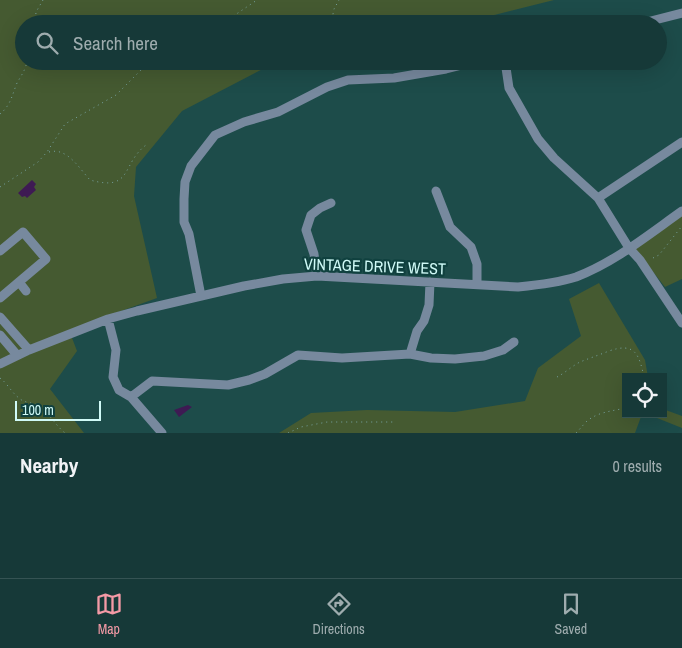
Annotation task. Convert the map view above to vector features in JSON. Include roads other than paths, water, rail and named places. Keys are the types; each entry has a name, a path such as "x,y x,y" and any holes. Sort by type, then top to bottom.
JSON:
{"street":[{"path":"667,17 682,13"},
{"path":"201,296 189,234 184,222 185,182 191,166 215,135 244,122 278,112 327,87 348,80 394,78 434,70"},
{"path":"506,70 509,88 526,121 538,139 554,158 598,198 629,248 640,260 682,323"},
{"path":"598,198 682,142"},
{"path":"436,191 450,227 471,247 477,264 477,284"},
{"path":"317,276 314,254 306,230 311,215 331,203"},
{"name":"VINTAGE DRIVE WEST","path":"0,364 29,350 108,319 201,296 283,279 317,276 518,287 548,284 574,277 600,266 682,212"},
{"path":"0,251 23,232 46,259 0,298"},
{"path":"18,282 26,292"},
{"path":"410,354 417,331 424,321 429,305 430,282"},
{"path":"0,317 29,350"},
{"path":"108,319 116,350 113,377 119,390 131,397 162,433"},
{"path":"0,335 17,355"},
{"path":"131,397 152,381 228,384 249,380 265,374 298,355 342,358 410,354 431,358 455,359 484,356 503,350 514,342"}]}
